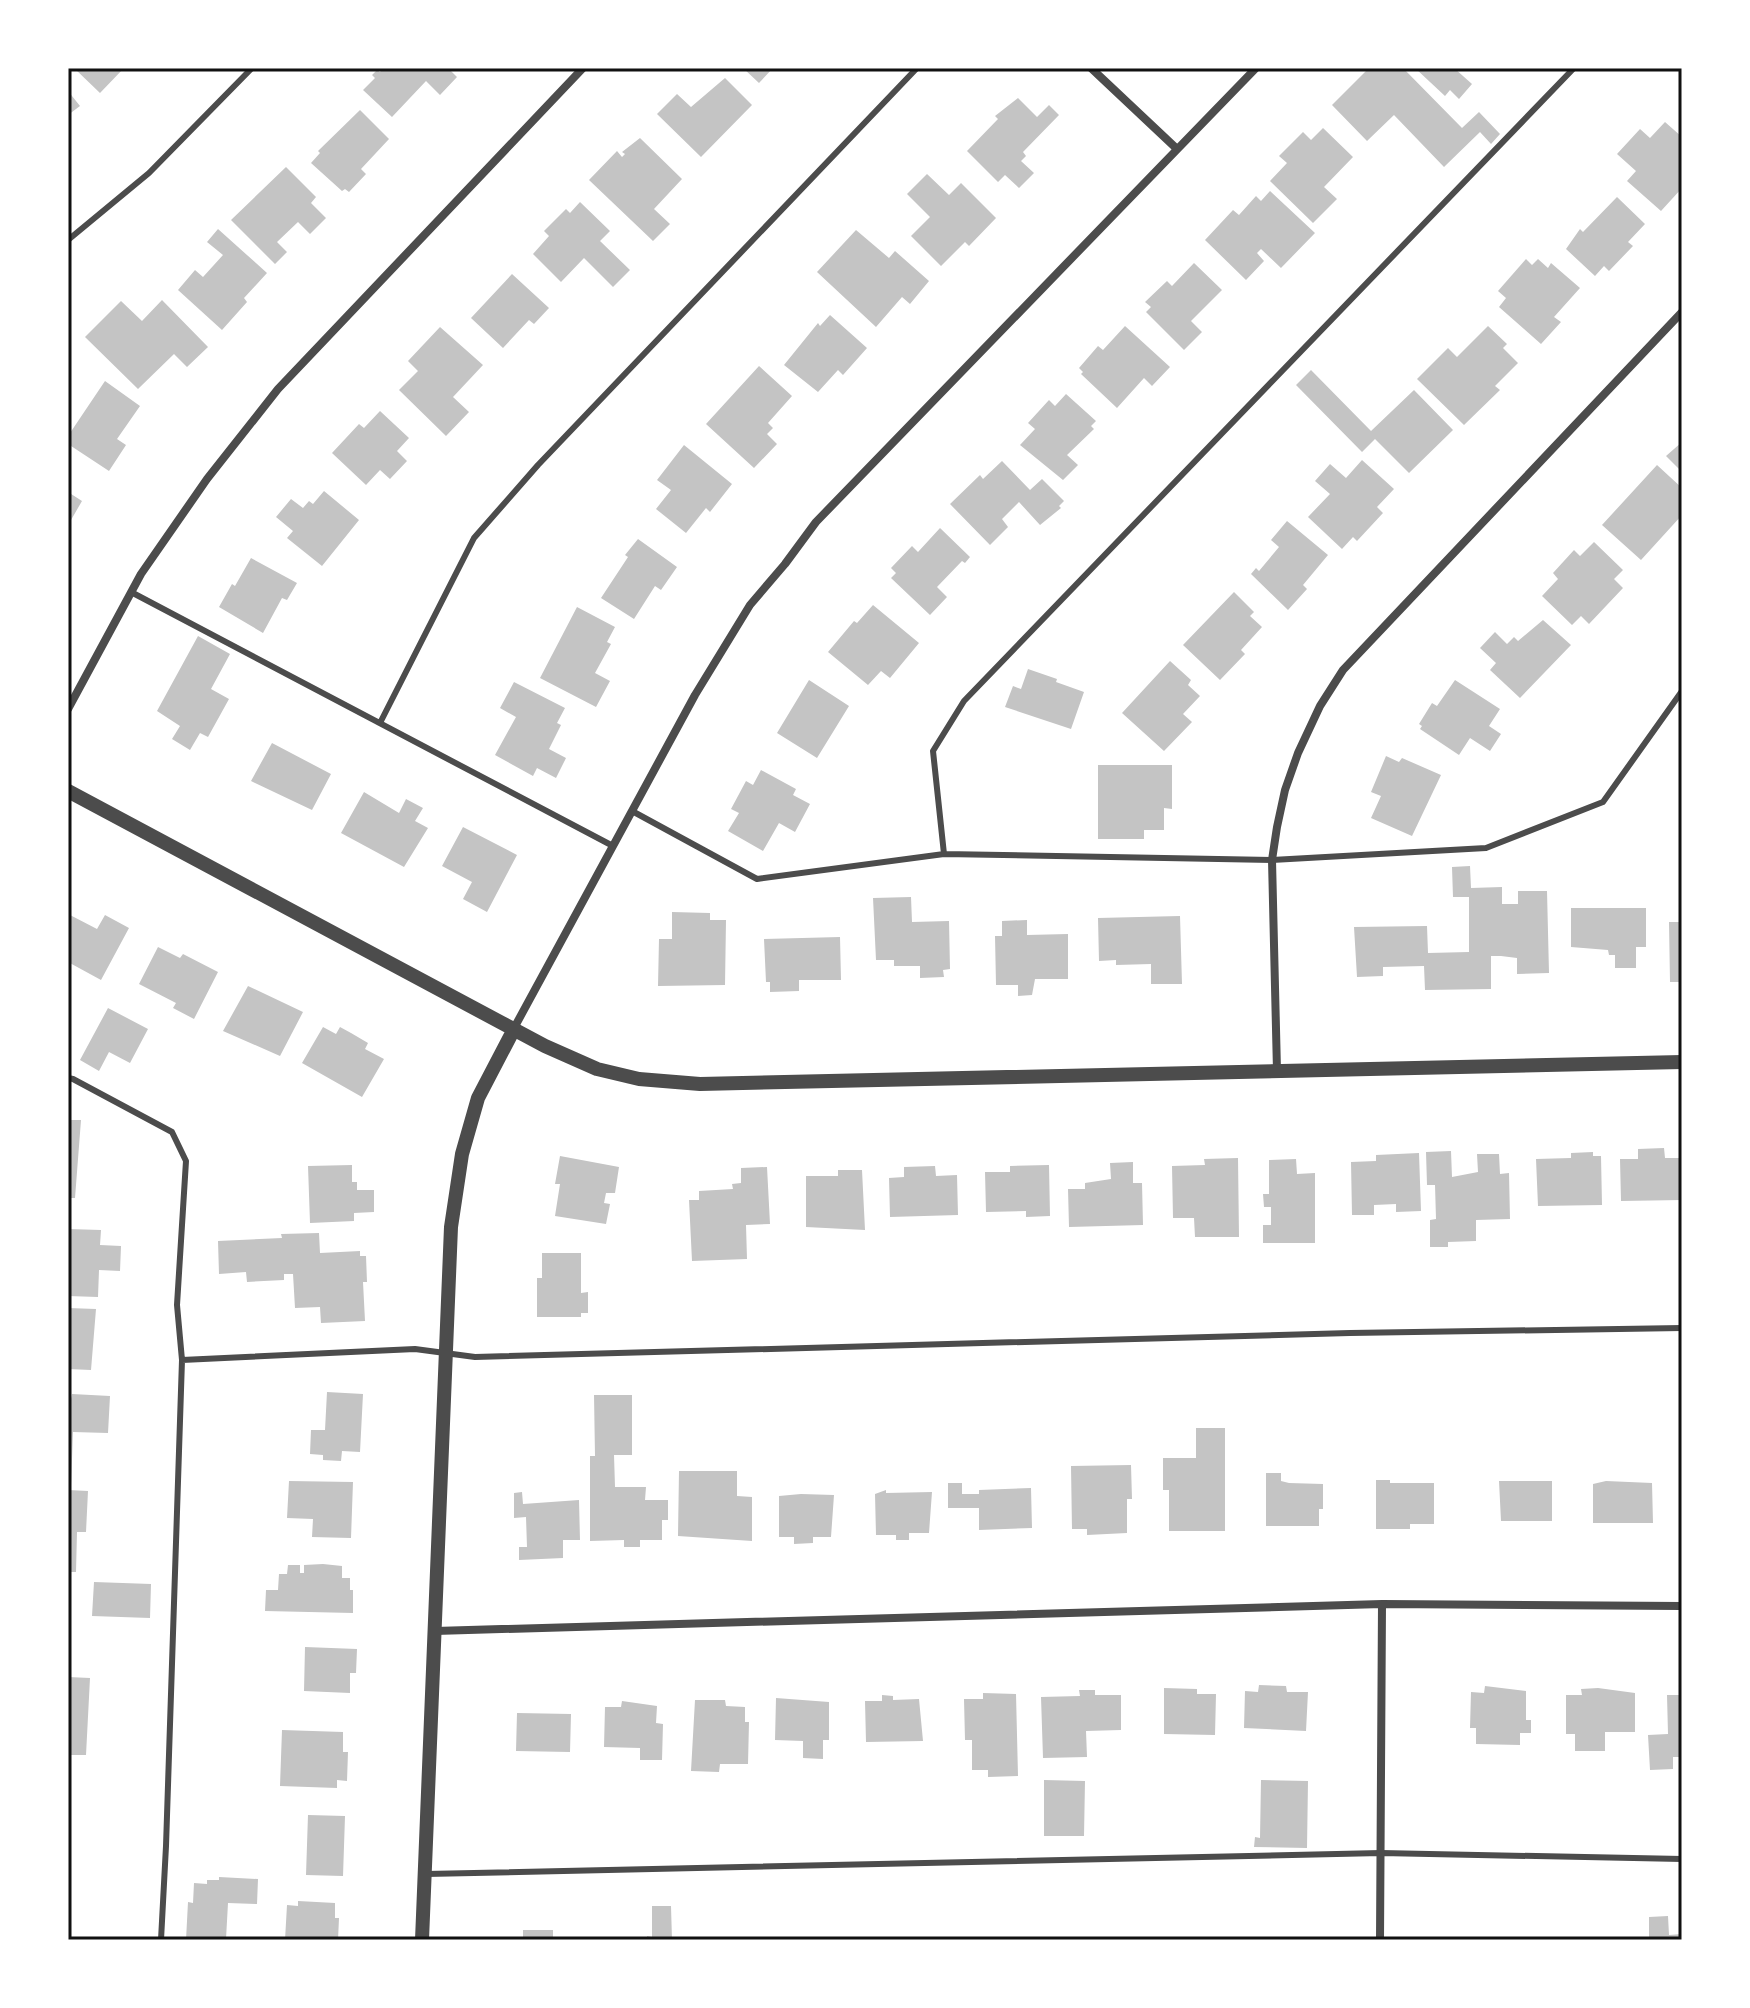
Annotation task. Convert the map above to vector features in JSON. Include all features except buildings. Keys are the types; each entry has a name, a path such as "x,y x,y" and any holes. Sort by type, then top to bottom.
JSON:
{"street":[{"path":"68,709 141,574 207,479 278,389 583,68"},
{"path":"1091,68 1177,149"},
{"path":"422,1940 451,1227 462,1154 478,1098 695,695 750,605 816,522 1256,68"},
{"path":"1277,1071 1272,860 1285,790 1320,706 1343,670 1682,312"},
{"path":"68,791 513,1031 597,1069 639,1079 700,1084 1682,1062"},
{"path":"435,1631 1382,1604 1682,1606"},
{"path":"1380,1940 1382,1604"}],"lane":[{"path":"68,240 149,173 252,68"},
{"path":"380,723 474,538 538,465 917,68"},
{"path":"944,854 933,751 964,701 1574,68"},
{"path":"131,592 613,846"},
{"path":"632,811 757,879 944,854 1272,860 1486,848 1603,802 1682,691"},
{"path":"68,1078 172,1132 186,1161 177,1305 182,1360 161,1940"},
{"path":"182,1360 415,1349 475,1357 1366,1333 1682,1328"},
{"path":"424,1874 1381,1853 1682,1859"}]}
